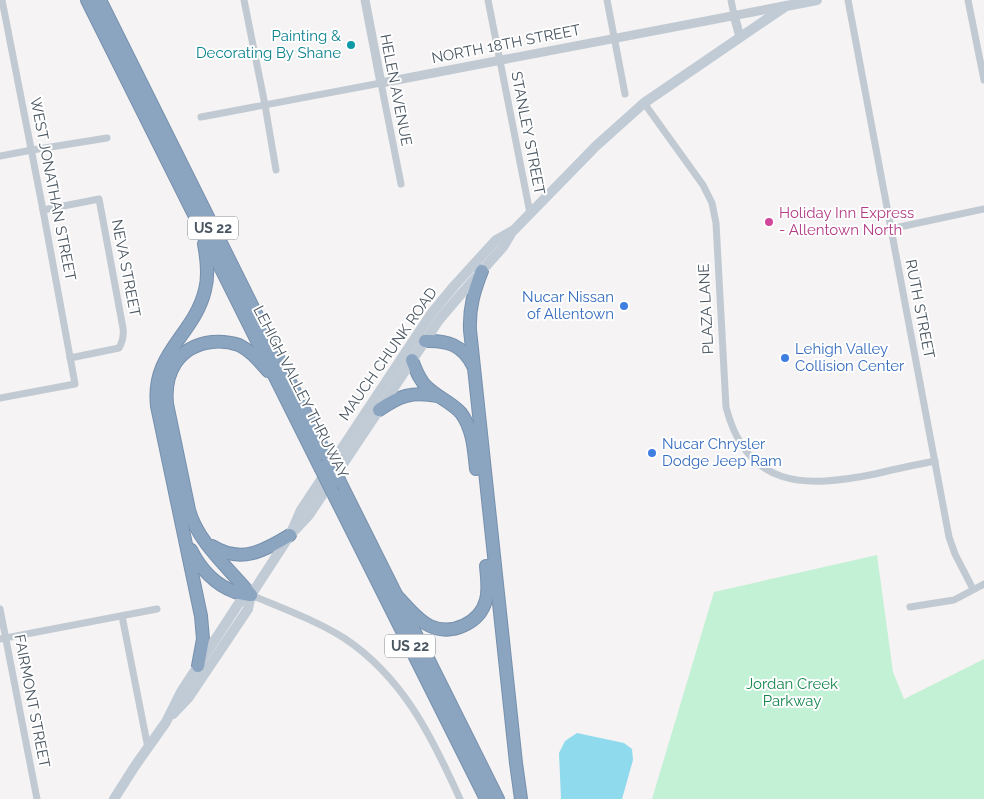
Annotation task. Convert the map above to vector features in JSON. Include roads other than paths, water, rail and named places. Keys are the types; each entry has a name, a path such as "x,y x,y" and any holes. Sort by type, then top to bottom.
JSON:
{"highway":[{"name":"LEHIGH VALLEY THRUWAY","path":"87,0 277,380 324,462"},
{"name":"LEHIGH VALLEY THRUWAY","path":"100,0 486,799"},
{"path":"198,666 202,646 202,624 157,406 156,385 162,365 197,311 205,290 208,268 202,229"},
{"path":"482,271 473,293 470,330 521,799"},
{"path":"425,340 442,341 455,345 470,360 474,371"},
{"path":"251,595 204,541 191,516 167,404 167,386 172,369 182,355 192,348 209,342 228,342 239,346 250,353 277,380"},
{"path":"396,595 425,624 446,630 461,627 475,619 484,608 487,598 488,582 473,445 469,429 464,418 455,408 422,382 412,360"},
{"path":"379,410 396,399 408,395 424,394 440,397"},
{"name":"LEHIGH VALLEY THRUWAY","path":"337,488 396,595 498,799"},
{"path":"184,534 194,556 210,576 229,590 251,595"},
{"path":"204,541 214,548 228,553 243,555 264,550 290,535"}],"main road":[{"name":"NORTH 18TH STREET","path":"786,6 817,0"},
{"name":"MAUCH CHUNK ROAD","path":"290,535 309,515 425,340 449,308 504,247 514,230 596,146 644,103 786,6"},
{"name":"MAUCH CHUNK ROAD","path":"114,799 166,722 192,693 248,608 251,595 290,535 301,510 431,314 496,240 514,230"},
{"path":"412,360 410,345 425,340"},
{"name":"MAUCH CHUNK ROAD","path":"166,722 181,692 240,603 251,595"}],"street":[{"name":"WEST JONATHAN STREET","path":"0,398 75,384 2,0"},
{"path":"244,0 276,170"},
{"name":"HELEN AVENUE","path":"365,0 401,184"},
{"name":"STANLEY STREET","path":"488,0 530,213"},
{"path":"607,0 626,94"},
{"path":"731,0 740,37"},
{"name":"RUTH STREET","path":"848,0 949,537 955,554 973,589"},
{"path":"968,0 984,80"},
{"name":"NORTH 18TH STREET","path":"201,117 786,6"},
{"name":"PLAZA LANE","path":"644,103 703,185 712,203 716,223 726,407 735,435 750,457 771,472 803,482 851,478 935,461"},
{"path":"0,156 107,138"},
{"name":"NEVA STREET","path":"43,210 99,199 124,334 118,348 70,358"},
{"path":"890,229 984,209"},
{"path":"910,607 954,600 984,584"},
{"path":"251,595 330,630 357,648 382,670 404,694 422,721 460,799"},
{"name":"FAIRMONT STREET","path":"0,609 3,639 37,799"},
{"path":"3,639 157,609"},
{"path":"122,616 148,748"}],"water":[{"path":"577,733 624,743 632,749 633,760 622,799 561,799 559,753 565,741"}],"place":[{"name":"Painting & Decorating By Shane","path":"351,45"},
{"name":"Holiday Inn Express - Allentown North","path":"769,222"},
{"name":"Nucar Nissan of Allentown","path":"624,306"},
{"name":"Lehigh Valley Collision Center","path":"785,358"},
{"name":"Nucar Chrysler Dodge Jeep Ram","path":"652,453"}],"park label":[{"name":"Jordan Creek Parkway","path":"792,692"}]}
